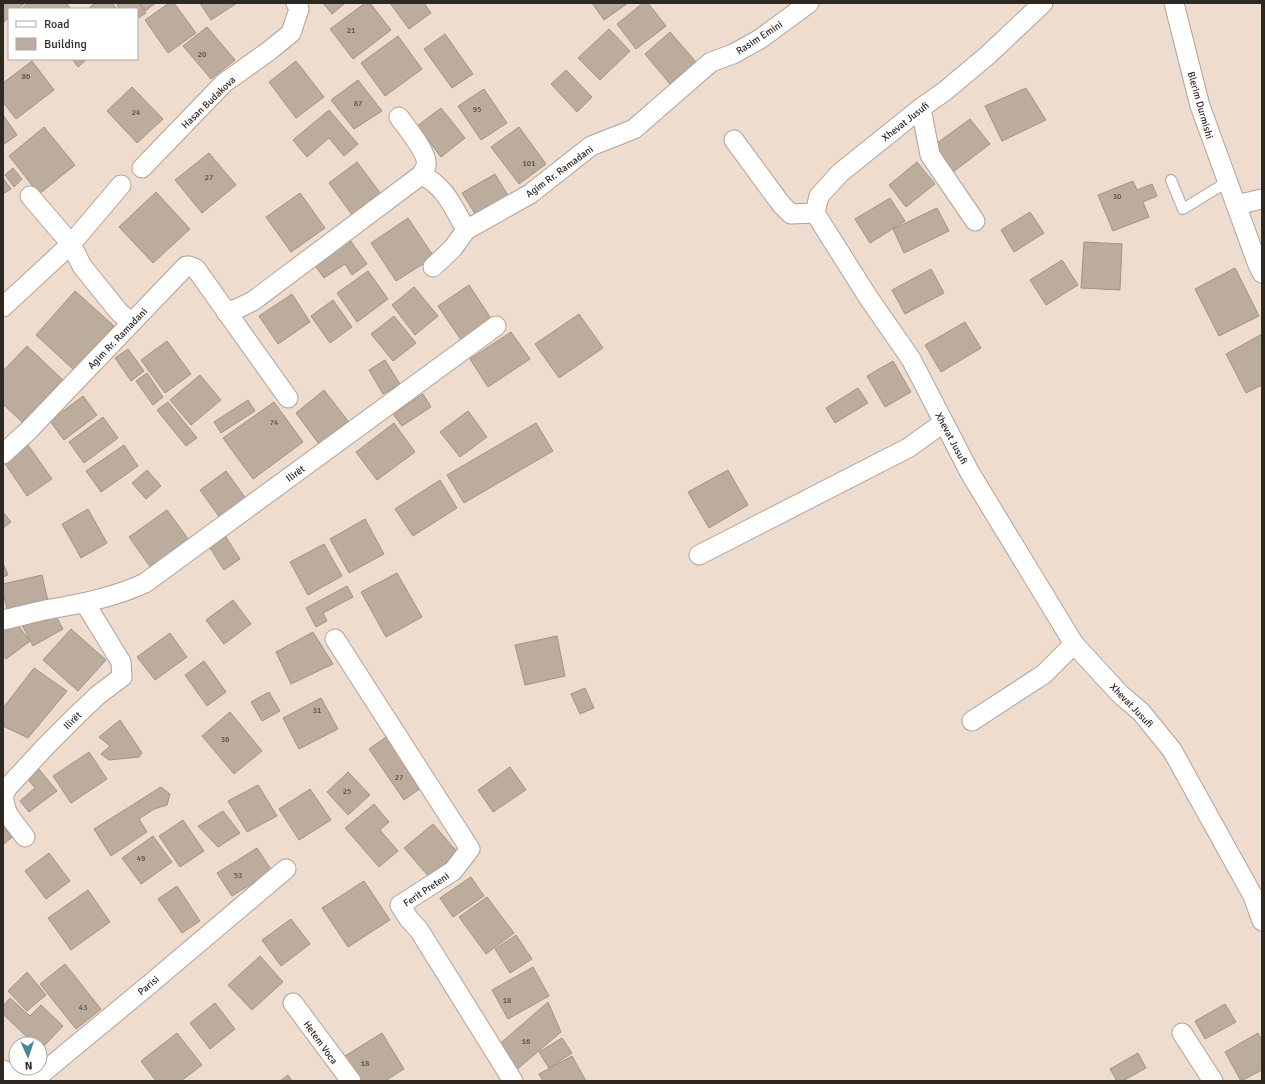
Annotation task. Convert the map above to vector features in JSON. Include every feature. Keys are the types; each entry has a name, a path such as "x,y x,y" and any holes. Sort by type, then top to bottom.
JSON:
{"street":[{"name":"Hasan Budakova","path":"142,168 224,83 269,51 291,33 299,9 296,3"},
{"name":"Rasim Emini","path":"671,98 711,62 733,54 760,39 809,3"},
{"name":"Xhevat Jusufi","path":"1043,3 988,55 945,91 840,173 818,196 815,213 868,297 911,358 970,473 1074,644 1120,694 1141,712 1172,750 1253,896 1262,921"},
{"name":"Blerim Durmishi","path":"1174,3 1200,106 1262,273"},
{"name":"Agim Rr. Ramadani","path":"433,267 453,248 466,230 530,194 591,146 634,129 671,98"},
{"path":"922,108 930,156 975,221"},
{"path":"226,312 239,308 253,301 422,175 426,166 426,160 423,152 399,117"},
{"path":"734,140 781,204 791,214 815,213"},
{"path":"422,175 433,181 450,200 466,230"},
{"path":"3,306 71,244 121,186"},
{"path":"30,196 71,244 82,266 119,312 131,323"},
{"path":"1236,205 1262,199"},
{"name":"Agim Rr. Ramadani","path":"3,454 28,431 186,266 196,269 288,398"},
{"name":"Ilirët","path":"3,620 86,603 132,589 145,583 496,326"},
{"path":"699,555 908,448 944,423"},
{"name":"Ilirët","path":"25,837 9,816 6,809 3,797 7,788 76,716 98,695 122,677 121,662 86,603"},
{"name":"Ferit Preteni","path":"335,639 470,850 453,871 400,904 409,919 419,930 513,1081"},
{"path":"972,721 1044,674 1074,644"},
{"name":"Parisi","path":"3,1070 13,1078 28,1080 40,1075 286,869"},
{"name":"Hetem Voca","path":"293,1003 351,1081"},
{"path":"1182,1033 1213,1081"}],"lane":[{"path":"1171,180 1183,209 1227,182"}],"building":[{"path":"3,3 25,3 19,8 8,8 8,18 3,23"},
{"path":"28,3 66,3 70,8 22,8"},
{"path":"95,3 112,3 116,8 89,8"},
{"path":"116,3 139,3 146,13 138,18 138,8 119,8"},
{"path":"139,3 156,3 145,11"},
{"path":"169,3 174,3 196,33 168,53 145,20"},
{"path":"200,3 237,3 211,20"},
{"path":"323,3 345,3 332,14"},
{"path":"365,3 370,3 391,30 353,59 330,29"},
{"path":"390,3 424,3 431,13 409,29"},
{"path":"592,3 628,3 604,20"},
{"path":"643,3 648,3 666,26 636,49 617,24"},
{"path":"207,27 235,60 211,79 183,46"},
{"path":"609,29 630,51 600,80 578,58"},
{"path":"670,32 696,62 670,84 645,54"},
{"path":"445,34 473,74 452,88 424,49"},
{"path":"398,36 422,69 385,96 361,63"},
{"path":"73,60 86,60 78,67"},
{"path":"32,61 54,90 16,119 3,102 3,83"},
{"path":"296,61 324,97 296,118 269,82"},
{"path":"566,70 592,97 577,112 551,84"},
{"path":"358,80 382,111 354,129 331,100"},
{"path":"132,87 163,119 137,143 107,111"},
{"path":"1026,88 1046,120 1002,141 985,106"},
{"path":"484,89 507,123 481,140 458,106"},
{"path":"441,108 465,138 441,157 417,126"},
{"path":"329,110 358,144 344,156 329,138 307,157 293,140"},
{"path":"3,115 17,135 3,145"},
{"path":"970,119 990,144 953,172 933,146"},
{"path":"44,127 75,165 39,194 9,156"},
{"path":"519,127 546,164 519,184 491,147"},
{"path":"209,153 236,185 202,213 175,180"},
{"path":"357,162 384,198 355,219 329,183"},
{"path":"917,162 935,184 906,207 889,185"},
{"path":"13,168 22,179 14,187 5,175"},
{"path":"495,174 509,197 477,217 462,193"},
{"path":"3,178 11,189 3,194"},
{"path":"1133,181 1137,190 1152,184 1157,196 1143,202 1149,217 1113,231 1098,195"},
{"path":"156,192 190,229 153,263 119,227"},
{"path":"300,193 325,228 291,252 266,217"},
{"path":"890,198 905,221 870,243 855,219"},
{"path":"937,208 949,231 904,253 893,229"},
{"path":"1030,212 1044,233 1014,252 1001,230"},
{"path":"408,218 434,257 396,281 371,243"},
{"path":"350,240 367,264 352,275 345,264 324,278 314,264"},
{"path":"1084,242 1122,244 1120,290 1081,288"},
{"path":"1062,260 1078,285 1046,305 1030,280"},
{"path":"1235,268 1259,316 1219,336 1195,289"},
{"path":"931,269 944,293 905,314 892,290"},
{"path":"368,271 388,299 357,322 337,293"},
{"path":"469,285 492,320 461,340 438,306"},
{"path":"414,287 438,316 415,335 392,305"},
{"path":"75,291 114,326 74,370 36,335"},
{"path":"292,294 310,322 278,344 259,316"},
{"path":"333,300 352,327 330,343 311,316"},
{"path":"579,314 603,348 559,378 535,344"},
{"path":"394,316 416,343 393,361 371,334"},
{"path":"965,322 981,348 941,372 925,345"},
{"path":"511,332 530,359 488,387 470,359"},
{"path":"1262,334 1262,385 1246,393 1226,354"},
{"path":"167,341 191,374 165,393 141,360"},
{"path":"27,346 63,380 22,422 3,404 3,371"},
{"path":"128,349 144,371 131,381 115,358"},
{"path":"385,360 400,384 383,394 369,370"},
{"path":"893,361 911,392 885,407 867,376"},
{"path":"147,373 163,397 153,405 136,381"},
{"path":"200,375 221,400 191,425 170,400"},
{"path":"858,388 868,403 835,423 826,408"},
{"path":"324,390 348,421 319,444 296,413"},
{"path":"423,394 431,407 402,426 393,414"},
{"path":"83,396 97,415 64,440 50,421"},
{"path":"248,400 255,411 221,433 214,422"},
{"path":"168,402 197,438 186,446 157,410"},
{"path":"274,402 303,442 253,479 223,438"},
{"path":"468,411 487,437 460,457 440,432"},
{"path":"103,417 118,438 84,463 69,442"},
{"path":"394,423 415,452 377,480 356,452"},
{"path":"536,423 553,451 464,503 447,475"},
{"path":"28,445 52,479 27,496 4,462"},
{"path":"124,445 138,466 101,492 86,471"},
{"path":"147,470 161,486 146,499 132,483"},
{"path":"728,470 748,505 709,528 688,492"},
{"path":"226,471 247,500 220,518 200,490"},
{"path":"440,480 457,508 413,536 395,509"},
{"path":"88,509 107,543 81,558 62,524"},
{"path":"167,510 189,540 151,568 129,537"},
{"path":"3,512 11,522 3,528"},
{"path":"365,519 384,554 349,573 330,539"},
{"path":"224,534 240,559 224,570 208,545"},
{"path":"324,544 342,576 308,595 290,562"},
{"path":"3,563 8,575 3,577"},
{"path":"397,573 422,617 386,637 361,592"},
{"path":"42,575 49,605 8,614 3,592 3,584"},
{"path":"347,586 353,597 323,613 327,621 316,627 306,608"},
{"path":"233,600 251,624 224,644 206,620"},
{"path":"56,616 63,629 33,646 20,621"},
{"path":"17,624 30,641 6,659 3,655 3,628"},
{"path":"71,629 106,660 78,691 43,660"},
{"path":"313,632 333,664 291,684 276,652"},
{"path":"170,633 187,657 155,680 137,657"},
{"path":"557,636 565,676 525,685 515,645"},
{"path":"204,661 226,692 207,706 185,675"},
{"path":"34,668 67,691 28,738 3,726 3,708"},
{"path":"585,688 594,708 580,714 571,694"},
{"path":"269,692 280,711 262,721 251,702"},
{"path":"321,698 338,729 299,749 283,718"},
{"path":"230,712 262,751 234,774 202,736"},
{"path":"120,720 142,753 139,757 109,760 101,754 110,746 99,737"},
{"path":"386,737 421,788 404,800 369,749"},
{"path":"89,752 107,779 71,803 53,776"},
{"path":"510,767 526,790 493,812 478,790"},
{"path":"38,768 57,791 29,812 20,801 35,788 26,777"},
{"path":"348,772 370,795 348,815 327,792"},
{"path":"258,785 277,816 247,832 228,801"},
{"path":"161,787 170,794 167,805 154,809 139,819 147,832 111,856 94,829"},
{"path":"310,789 331,820 299,840 279,809"},
{"path":"374,804 389,822 380,830 398,851 379,867 345,828"},
{"path":"223,811 240,833 218,847 198,826"},
{"path":"183,820 204,851 180,867 159,836"},
{"path":"433,824 459,854 430,878 404,848"},
{"path":"3,826 12,837 3,845"},
{"path":"153,836 172,862 141,884 122,858"},
{"path":"257,848 272,871 232,896 217,873"},
{"path":"49,853 70,881 46,899 25,871"},
{"path":"471,877 484,896 453,917 440,898"},
{"path":"364,881 390,920 348,947 322,908"},
{"path":"177,886 200,921 182,933 158,899"},
{"path":"88,890 110,922 71,950 48,918"},
{"path":"487,897 514,933 486,954 459,917"},
{"path":"291,919 310,944 281,966 262,940"},
{"path":"516,935 532,959 510,973 495,949"},
{"path":"260,956 283,982 252,1010 228,985"},
{"path":"65,964 101,1009 76,1029 40,984"},
{"path":"533,967 549,996 508,1019 492,990"},
{"path":"27,972 46,995 27,1011 8,991"},
{"path":"10,998 30,1016 41,1005 63,1026 48,1042 48,1036 26,1036 3,1014 3,1006"},
{"path":"548,1002 561,1032 515,1071 495,1048"},
{"path":"215,1003 235,1029 210,1049 190,1023"},
{"path":"1225,1004 1236,1022 1205,1039 1195,1021"},
{"path":"177,1033 202,1065 181,1081 156,1081 141,1061"},
{"path":"382,1033 404,1069 385,1081 361,1081 345,1056"},
{"path":"1258,1033 1262,1041 1262,1070 1241,1081 1225,1052"},
{"path":"562,1038 572,1053 549,1068 539,1052"},
{"path":"1138,1053 1146,1068 1123,1081 1117,1081 1110,1069"},
{"path":"572,1056 586,1081 543,1081 539,1074"},
{"path":"288,1075 292,1081 280,1081"}]}
